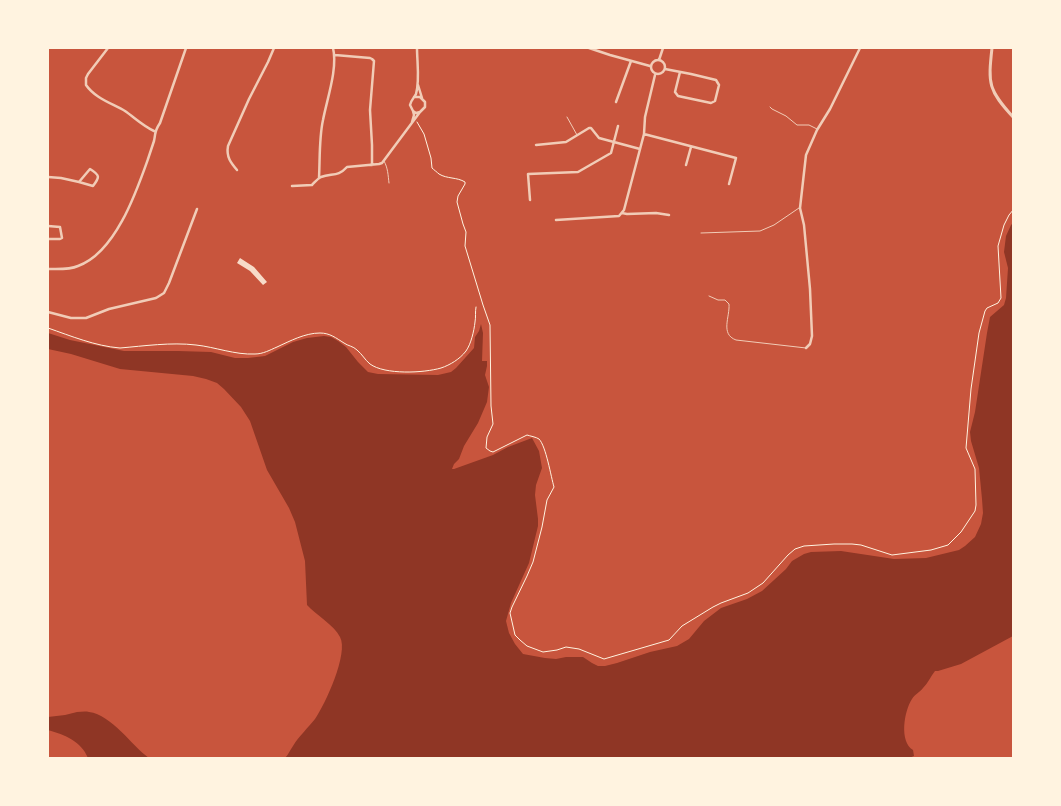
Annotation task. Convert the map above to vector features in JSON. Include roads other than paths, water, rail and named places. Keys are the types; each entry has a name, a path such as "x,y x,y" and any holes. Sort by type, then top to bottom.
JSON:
{"street":[{"path":"108,48 88,74 86,85 94,94 123,110 154,131"},
{"path":"48,269 73,268 84,264 102,249 114,234 127,211 145,166 154,139 154,131 160,123 186,48"},
{"path":"238,170 230,161 228,146 248,99 274,48"},
{"path":"319,178 323,121 329,98 335,55 333,48"},
{"path":"411,124 414,115 410,105 417,83 417,48"},
{"path":"590,48 610,56 650,66"},
{"path":"659,60 662,48"},
{"path":"806,348 812,340 812,323 805,235 800,208 806,155 860,48"},
{"path":"992,48 989,73 992,89 1000,104 1014,118"},
{"path":"335,55 370,58 374,61 370,110 372,165"},
{"path":"650,66 654,61 659,60"},
{"path":"650,66 651,71 656,75 662,74 665,64 659,60"},
{"path":"616,102 631,61"},
{"path":"665,69 680,72 716,80 719,85 715,101 711,103 678,96 675,92 680,72"},
{"path":"556,220 619,216 622,213 644,134 645,117 656,75"},
{"path":"292,186 312,185 319,178 337,174 347,167 379,164 383,161 424,109 425,105 417,83"},
{"path":"414,97 422,98"},
{"path":"413,111 416,113 420,112"},
{"path":"530,200 528,174 578,172 611,153 618,126"},
{"path":"536,145 566,142 590,128 599,138 640,150"},
{"path":"644,134 736,158 729,184"},
{"path":"686,165 691,147"},
{"path":"48,177 62,178 93,186 98,176 90,169 79,182"},
{"path":"48,312 71,318 86,318 110,309 156,298 164,293 197,209"},
{"path":"622,213 656,213 669,216"},
{"path":"48,226 60,227 62,238 48,239"}],"lane":[{"path":"770,107 797,125 809,125 817,130"},
{"path":"567,116 577,135"},
{"path":"383,161 388,173 389,183"},
{"path":"701,233 760,231 774,225 800,208"},
{"path":"709,296 718,300 726,300 729,304 726,327 728,335 732,339 806,348"}]}
